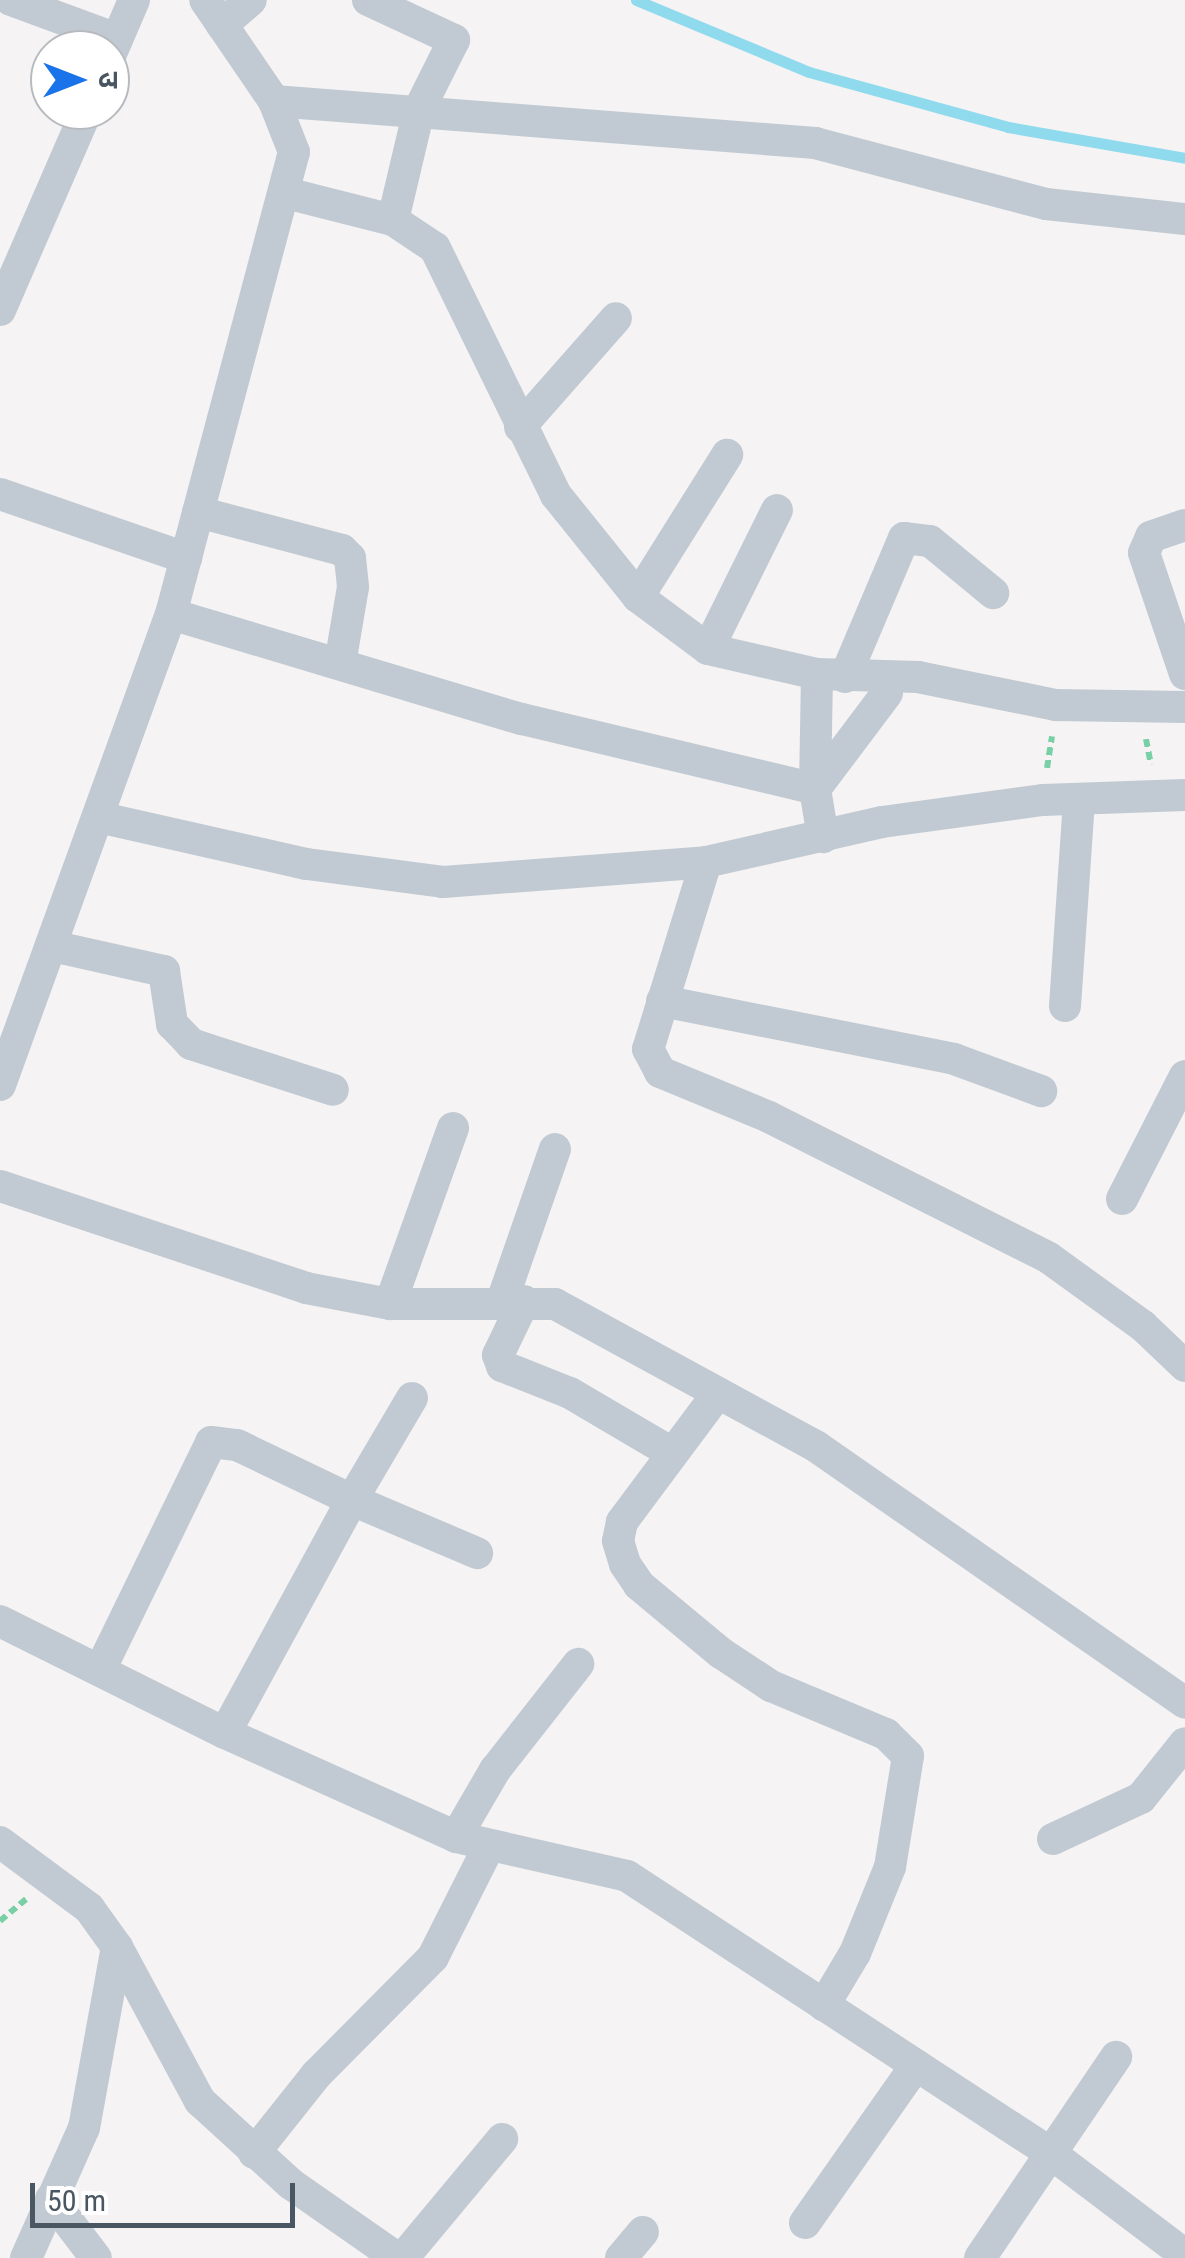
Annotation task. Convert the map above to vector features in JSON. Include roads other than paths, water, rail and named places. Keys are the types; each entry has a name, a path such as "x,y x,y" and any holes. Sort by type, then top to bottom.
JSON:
{"street":[{"path":"12,0 76,30"},
{"path":"122,30 134,0"},
{"path":"0,1085 172,614 286,194 294,152 274,101 214,12 251,0"},
{"path":"368,0 454,40 419,110 393,220"},
{"path":"274,101 815,142 1046,204 1185,219"},
{"path":"0,310 16,236 76,130"},
{"path":"286,194 393,220 434,248 556,495 638,597 708,649 831,676 918,676 1056,705 1185,708"},
{"path":"520,427 616,318"},
{"path":"638,597 727,455"},
{"path":"0,494 186,558"},
{"path":"708,649 776,510"},
{"path":"198,512 342,550 350,558 353,586 340,664"},
{"path":"1185,525 1151,537 1144,553 1185,674"},
{"path":"823,837 815,790 831,676 904,538 930,541 993,594"},
{"path":"172,614 522,719 815,790"},
{"path":"815,790 887,693"},
{"path":"98,817 307,864 443,882 706,862 882,822 1043,800 1171,796"},
{"path":"1065,1006 1079,800"},
{"path":"706,862 648,1049 660,1072 770,1117 1049,1258 1130,1315 1185,1366"},
{"path":"52,946 164,970 172,1024 192,1044 333,1090"},
{"path":"662,1001 954,1058 1041,1092"},
{"path":"1122,1200 1174,1131 1185,1076"},
{"path":"390,1304 453,1128"},
{"path":"554,1148 498,1355 502,1366 570,1393 672,1453"},
{"path":"0,1186 306,1288 390,1304 554,1304 817,1447 1185,1703"},
{"path":"718,1393 622,1522 618,1541 640,1584 771,1686 886,1734 908,1756 890,1868 855,1953 824,2005"},
{"path":"225,1734 412,1398"},
{"path":"101,1668 212,1442 237,1445 477,1553"},
{"path":"0,1621 101,1668 225,1734 456,1837 627,1876 1049,2152 1185,2255"},
{"path":"456,1837 494,1770 578,1664"},
{"path":"1053,1839 1141,1798 1185,1743"},
{"path":"0,1842 78,1897 117,1947 178,2070 200,2101 254,2153 400,2258 502,2139"},
{"path":"254,2153 316,2074 433,1957 489,1846"},
{"path":"26,2258 84,2128 117,1947"},
{"path":"980,2258 1116,2056"},
{"path":"805,2224 916,2065"},
{"path":"51,2198 96,2258"},
{"path":"621,2258 643,2232"}],"waterway":[{"path":"636,0 809,72 1008,127 1185,158"}]}
